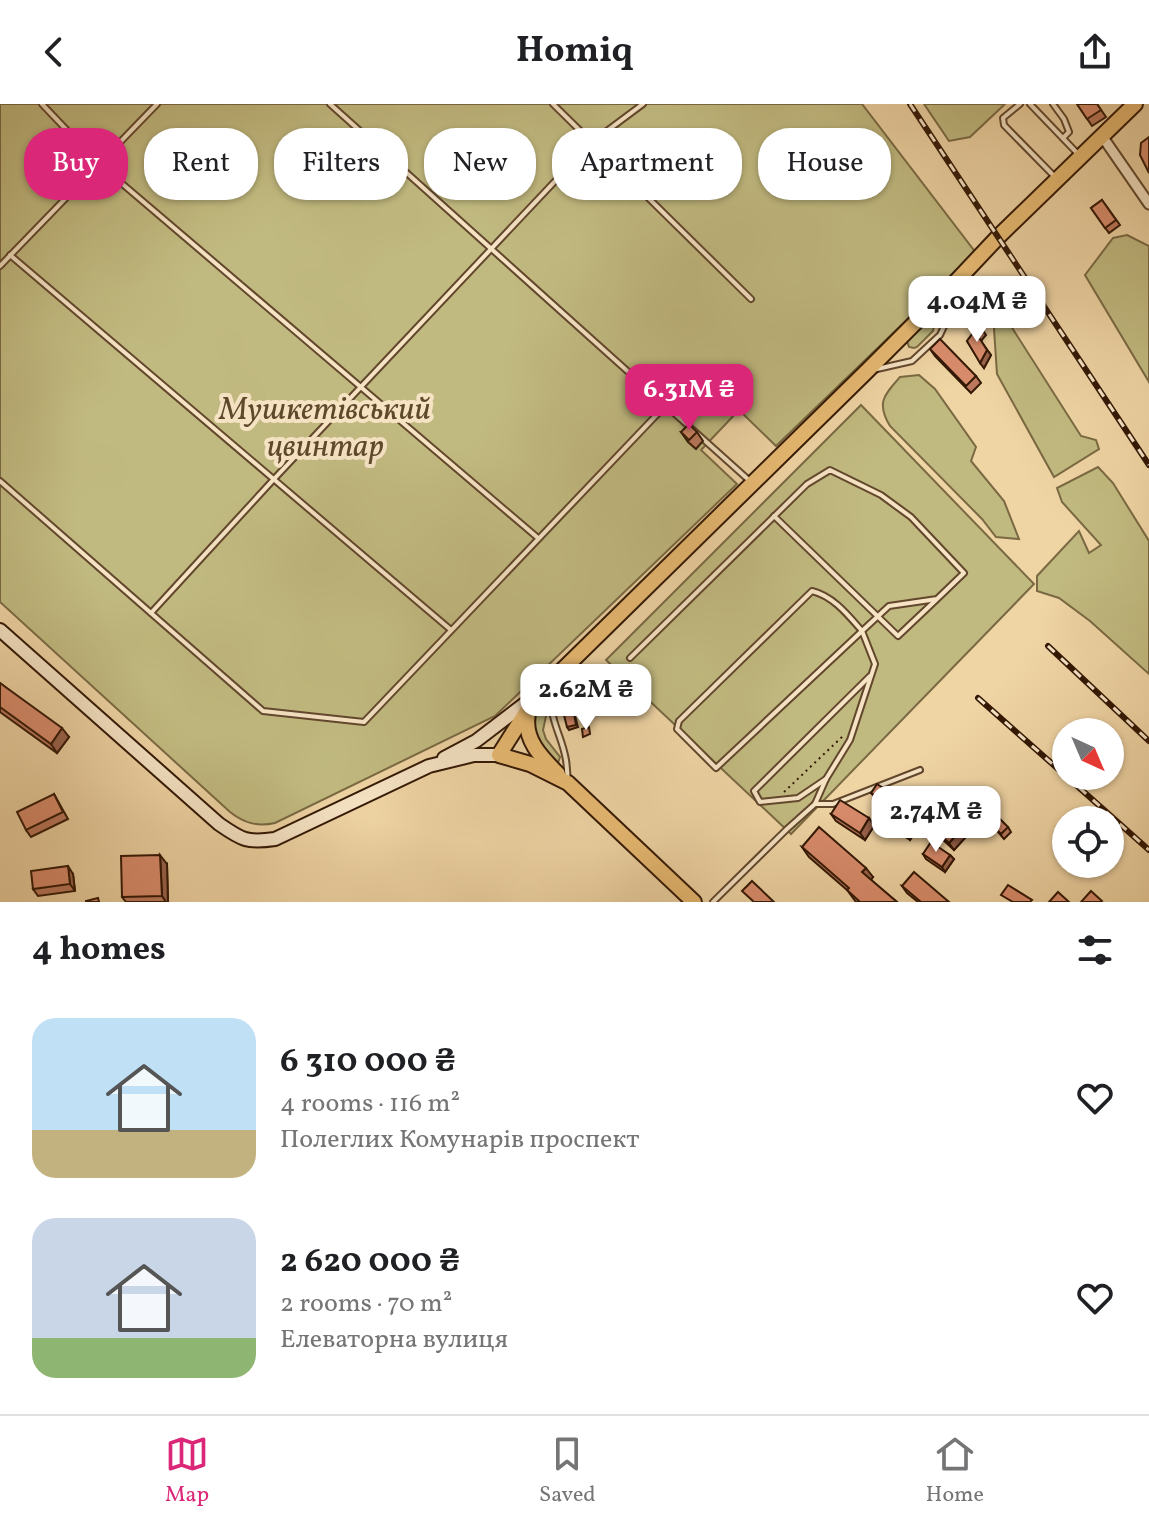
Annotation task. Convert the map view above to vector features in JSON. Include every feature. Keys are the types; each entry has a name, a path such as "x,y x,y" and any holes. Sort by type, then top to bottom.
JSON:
{"main road":[{"path":"0,630 219,824 237,836 255,842 275,839 476,741 537,695 1135,104"},
{"path":"499,755 537,695"},
{"path":"537,695 528,716 528,736 550,766 694,902"},
{"path":"429,766 474,755 499,755 530,764 568,783"}],"street":[{"path":"1102,136 1149,204"}],"lane":[{"path":"42,104 65,128"},
{"path":"128,134 157,104"},
{"path":"330,104 753,483"},
{"path":"553,104 578,128"},
{"path":"611,128 643,104"},
{"path":"1020,104 1003,118 1004,125 1057,179"},
{"path":"1030,104 1080,157"},
{"path":"1053,104 1069,132 1063,138"},
{"path":"151,613 552,184"},
{"path":"128,189 538,538"},
{"path":"0,266 64,200"},
{"path":"651,200 751,299"},
{"path":"10,255 451,630"},
{"path":"867,371 912,361 933,343 947,320 949,289"},
{"path":"0,481 263,711 364,722 666,405"},
{"path":"630,658 774,516 807,484 830,470 881,495 911,517 964,573 898,636 774,516"},
{"path":"713,902 815,804 850,740 875,664 862,631 847,613 821,593 812,591 679,721 677,729 716,768 862,631 889,606 937,599"},
{"path":"826,779 798,798 760,802 754,791 872,675"},
{"path":"554,677 551,713 566,759 568,783"},
{"path":"815,804 833,804 920,770"}],"path":[{"path":"775,800 855,724"}],"green space":[{"name":"Мушкетівський цвинтар","path":"0,104 862,104 880,128 758,128 758,200 891,200 891,142 976,253 776,446 739,410 701,450 737,484 495,716 275,823 257,824 230,812 0,602"},
{"path":"924,104 1005,104 970,137 949,141"},
{"path":"1127,235 1149,246 1149,382 1085,275 1113,238"},
{"path":"998,318 1009,323 1081,436 1096,440 1099,449 1054,477 997,374 994,329"},
{"path":"929,322 934,326 933,331 917,347 909,347 907,341"},
{"path":"919,375 935,389 976,447 971,461 1004,501 1019,539 996,537 890,426 883,411 886,394 900,377"},
{"path":"861,405 1034,584 791,834 606,660"},
{"path":"1098,467 1113,483 1149,541 1149,674 1090,621 1059,598 1037,591 1037,576 1079,531 1089,553 1101,545 1062,502 1057,488"},
{"path":"552,688 543,730 560,757 558,763 541,746 530,722"}],"building":[{"path":"1077,104 1097,104 1101,110 1087,119"},
{"path":"1149,137 1149,173 1140,155 1141,143"},
{"path":"1102,200 1116,220 1105,228 1091,208"},
{"path":"979,325 983,331 978,336 987,350 980,363 967,341"},
{"path":"940,339 976,376 966,386 930,349"},
{"path":"689,424 697,432 689,440 681,432"},
{"path":"0,683 62,728 51,744 0,707"},
{"path":"574,713 576,725 567,727 564,715"},
{"path":"589,727 590,734 583,737 582,729"},
{"path":"877,784 899,798 889,809 871,793"},
{"path":"54,794 63,812 26,830 17,812"},
{"path":"840,800 869,818 860,833 831,814"},
{"path":"892,804 915,818 905,833 883,819"},
{"path":"955,806 970,820 949,843 934,829"},
{"path":"1000,819 1008,827 1001,834 993,826"},
{"path":"819,827 866,868 862,872 897,902 860,902 847,890 849,888 802,847"},
{"path":"931,842 950,855 942,867 923,854"},
{"path":"160,855 162,896 122,897 121,856"},
{"path":"68,866 70,884 33,889 31,871"},
{"path":"914,872 949,902 921,902 902,886"},
{"path":"752,881 774,902 754,902 742,891"},
{"path":"1008,885 1032,900 1013,902 1001,895"},
{"path":"1091,891 1102,901 1081,902"},
{"path":"1058,892 1069,902 1049,902"}],"railway":[{"path":"910,104 1149,465"},
{"path":"1048,646 1149,741"},
{"path":"978,698 1052,764"},
{"path":"1082,790 1149,850"}]}
